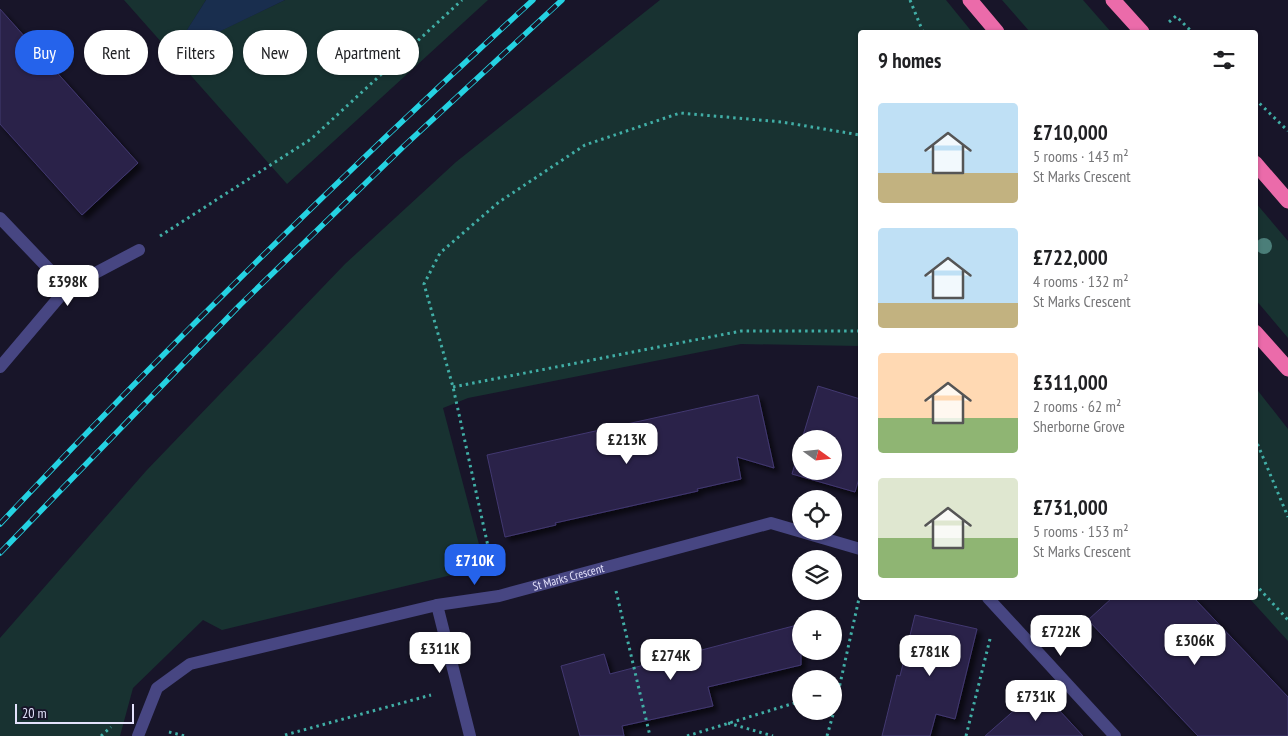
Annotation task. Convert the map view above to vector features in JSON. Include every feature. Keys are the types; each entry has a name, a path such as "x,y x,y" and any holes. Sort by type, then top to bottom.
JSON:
{"highway":[{"path":"970,0 996,30"},
{"path":"1113,0 1140,30"},
{"path":"1258,166 1288,201"},
{"path":"1258,335 1288,369"}],"street":[{"path":"0,218 67,288"},
{"path":"0,367 67,288 139,250"},
{"name":"St Marks Crescent","path":"138,736 157,688 190,664 437,605 498,596 771,523 858,548"},
{"path":"990,600 1115,736"},
{"path":"437,605 470,736"}],"path":[{"path":"139,250 311,139 462,0"},
{"path":"910,0 921,30"},
{"path":"1163,27 1176,16 1190,30"},
{"path":"1258,101 1288,132"},
{"path":"498,596 453,387 424,284 440,253 499,202 585,145 680,113 782,122 858,134"},
{"path":"453,387 741,331 858,331"},
{"path":"1258,445 1288,517"},
{"path":"611,566 650,736"},
{"path":"1258,587 1288,620"},
{"path":"842,680 859,600"},
{"path":"966,736 998,607"},
{"path":"285,735 458,687"},
{"path":"687,736 792,704"},
{"path":"827,736 831,720"},
{"path":"728,724 773,736"}],"green space":[{"path":"124,0 206,0 187,30 158,30 158,38"},
{"path":"285,0 488,0 419,63 419,30 317,30 317,75 406,75 287,184 190,75 233,75 233,30 222,30"},
{"path":"660,0 946,0 970,30 858,30 858,346 741,344 468,398 443,408 485,567 222,630 203,620 133,688 120,736 0,736 0,638 146,471 345,264 456,162"},
{"path":"1002,0 1083,0 1109,30 1028,30"},
{"path":"1258,206 1288,241 1288,338 1258,303"},
{"path":"1258,391 1288,429 1288,641 1251,600 1258,600"}],"water":[{"path":"206,0 285,0 223,30 187,30"}],"building":[{"path":"0,9 19,30 15,30 15,75 59,75 138,163 82,215 0,124"},
{"path":"818,386 858,398 858,482 855,492 813,480 842,480 842,430 805,430"},
{"path":"758,395 774,468 737,457 741,479 697,489 698,491 555,523 556,525 505,537 487,455"},
{"path":"1110,600 1196,600 1288,697 1288,736 1198,736 1088,620"},
{"path":"915,615 977,629 955,719 936,714 930,736 882,736 897,675 900,676"},
{"path":"792,626 792,660 801,660 801,665 708,687 713,706 622,726 624,736 580,736 561,666 604,654 610,674"},
{"path":"1047,697 1083,736 985,736 1026,700 1034,709"}],"railway":[{"path":"0,524 64,456 262,257 396,127 533,0"},
{"path":"0,553 240,305 404,146 562,0"}]}
